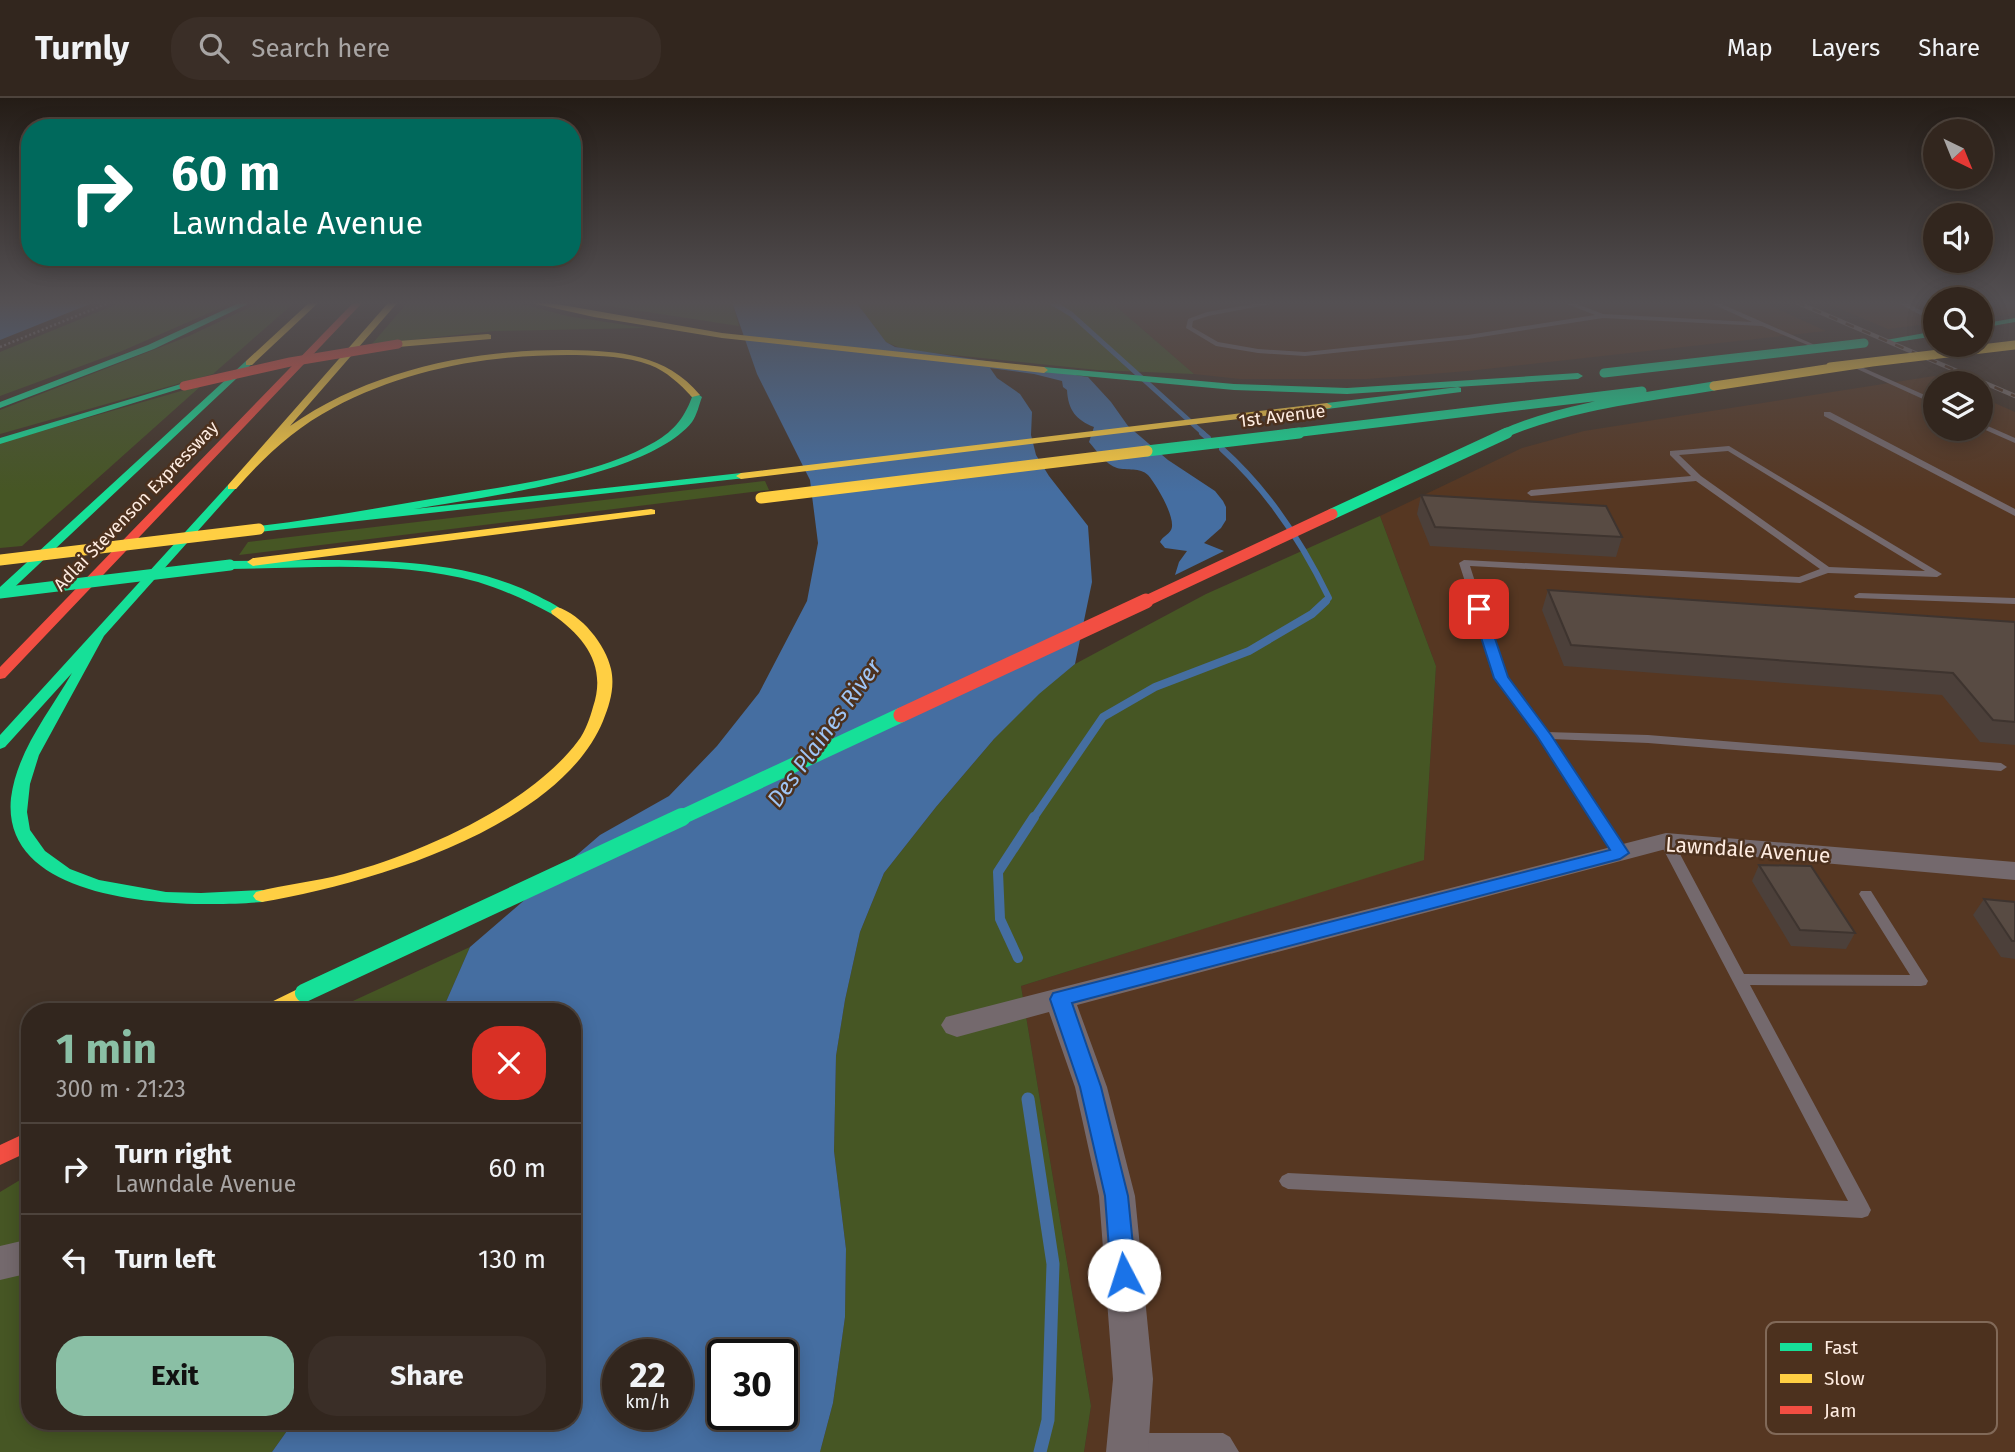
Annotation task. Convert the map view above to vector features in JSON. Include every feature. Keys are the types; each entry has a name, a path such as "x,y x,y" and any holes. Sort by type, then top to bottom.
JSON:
{"main road":[{"path":"0,405 104,365"},
{"name":"Adlai Stevenson Expressway","path":"0,593 247,365"},
{"path":"0,441 184,386 275,365"},
{"name":"Adlai Stevenson Expressway","path":"0,675 298,365"},
{"path":"0,744 339,365"},
{"path":"262,454 297,424 350,396 402,377 448,365"},
{"path":"0,560 306,524 530,485 614,464 656,446 688,420 697,397 682,379 659,365"},
{"path":"998,365 1290,390 1409,389 1578,376 1672,365"},
{"name":"1st Avenue","path":"755,499 1846,365"},
{"path":"285,1003 1519,427 1614,401 1851,365"},
{"name":"1st Avenue","path":"306,524 756,474 1578,376"},
{"path":"0,593 666,510"},
{"path":"98,637 29,754 18,793 21,830 45,860 81,882 135,895 212,899 289,893 382,869 462,835 538,788 585,743 606,699 608,667 595,642 571,620 513,588 470,576 417,568 230,565"},
{"path":"0,1156 21,1145"}],"street":[{"name":"Lawndale Avenue","path":"957,1026 1666,841 2015,872"},
{"path":"1060,999 1091,1087 1117,1196 1133,1379 1128,1448"},
{"path":"0,1263 21,1258"}],"lane":[{"path":"1852,365 1923,398"},
{"path":"1827,414 2015,513"},
{"path":"1993,431 2015,441"},
{"path":"1620,853 1544,735 1501,678 1464,563 1800,580 1827,570 1937,574 1729,447 1673,453 1698,478 1827,570"},
{"path":"1531,493 1698,478"},
{"path":"1859,596 2015,600"},
{"path":"1544,735 1648,739 2001,767"},
{"path":"1288,1181 1862,1210 1666,841"},
{"path":"1740,979 1921,981 1866,894"},
{"path":"1128,1448 1223,1444 1228,1452"}],"shaded area":[{"path":"1184,365 1520,365 1367,379 1240,379 1194,374"},
{"path":"1923,378 1923,441 1993,441 1993,402 2015,412 2015,1452 1084,1452 1091,1406 1021,986 1424,859 1436,666 1380,516 1522,448 1584,431"}],"green space":[{"path":"0,365 84,365 0,396"},
{"path":"114,365 223,365 213,374 0,434 0,410"},
{"path":"1051,365 1184,365 1194,374"},
{"path":"202,385 22,546 0,548 0,443"},
{"path":"765,481 769,490 239,555 248,542"},
{"path":"1380,516 1436,666 1424,860 1021,986 1091,1406 1084,1452 820,1452 833,1403 845,1317 846,1249 834,1151 836,1056 860,932 884,873 994,739 1039,693 1075,664 1206,594"},
{"path":"470,947 446,1003 349,1003"},
{"path":"21,1179 21,1430 288,1430 272,1452 0,1452 0,1192"}],"water":[{"name":"Des Plaines River","path":"754,365 1012,365 1088,377 1128,426 1168,460 1215,491 1226,507 1226,520 1204,543 1224,551 1175,575 1179,562 1187,551 1165,548 1160,542 1171,530 1171,518 1148,475 1137,470 1117,468 1102,457 1089,442 1094,427 1074,413 1062,381 990,368 997,378 1020,394 1032,412 1031,435 1036,455 1088,526 1092,582 1075,664 1039,694 994,739 936,807 884,873 860,932 836,1056 834,1151 846,1249 845,1317 833,1403 820,1452 272,1452 288,1430 581,1430 581,1003 446,1003 470,947 600,835 669,796 717,746 759,693 807,601 818,543 810,480"}],"building":[{"path":"1421,495 1606,506 1622,537 1435,527"},
{"path":"1548,590 2015,622 2015,722 1993,720 1953,673 1571,645"},
{"path":"1759,865 1811,866 1855,933 1800,930"},
{"path":"1984,899 2015,902 2015,941 2012,941"}],"waterway":[{"path":"1128,365 1204,434"},
{"path":"1202,433 1208,438"},
{"path":"1222,449 1255,482 1283,518 1308,557 1329,598 1326,601"},
{"path":"1033,819 1103,717 1155,687 1249,651 1312,614 1326,601"},
{"path":"1018,958 1000,919 998,872 1034,817"},
{"path":"1028,1099 1053,1264 1048,1420 1040,1452"}],"railway":[{"path":"1943,365 2015,396"}],"traffic: fast":[{"path":"0,405 104,365"},
{"path":"0,594 247,365"},
{"path":"1604,373 1672,365"},
{"path":"1044,370 1234,387 1347,391 1578,376"},
{"path":"0,441 184,386"},
{"path":"1332,514 1519,427 1613,402 1714,386"},
{"path":"1327,406 1458,390"},
{"path":"1147,451 1642,391"},
{"path":"306,524 530,485 614,464 656,446 688,420 697,397 695,395"},
{"path":"259,529 741,476"},
{"path":"0,744 232,487"},
{"path":"230,565 356,564 440,571 480,579 520,592 557,611"},
{"path":"0,593 230,565"},
{"path":"98,637 31,755 19,804 22,831 39,855 63,873 94,885 129,894 166,898 262,896"},
{"path":"304,993 901,715"}],"traffic: slow":[{"path":"232,487 339,365"},
{"path":"262,454 331,405 391,379 445,365"},
{"path":"657,365 681,381 695,395"},
{"path":"995,365 1044,370"},
{"path":"1830,367 1845,365"},
{"path":"1714,386 1851,365"},
{"path":"741,476 1327,406"},
{"path":"761,498 1147,451"},
{"path":"253,562 651,512"},
{"path":"0,560 259,529"},
{"path":"262,896 347,879 436,848 519,803 554,775 588,738 599,712 606,681 604,667 592,642 557,611"},
{"path":"285,1003 304,993"}],"traffic: jam":[{"path":"184,386 276,365"},
{"path":"0,675 298,365"},
{"path":"901,715 1332,514"},
{"path":"0,1156 21,1145"}],"route":[{"path":"1124,1275 1117,1196 1091,1087 1060,999 1620,853 1544,735 1501,678 1479,609"}]}
